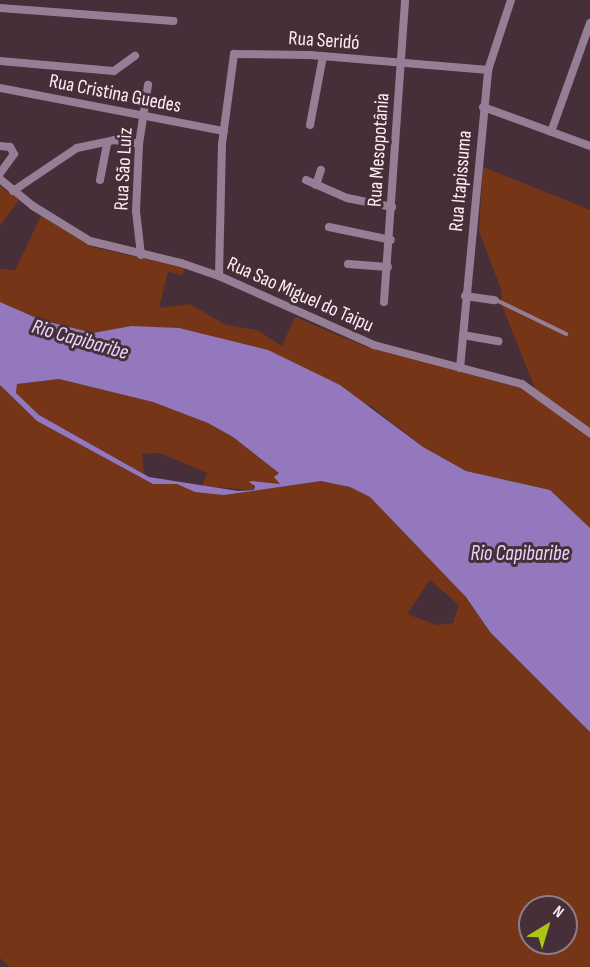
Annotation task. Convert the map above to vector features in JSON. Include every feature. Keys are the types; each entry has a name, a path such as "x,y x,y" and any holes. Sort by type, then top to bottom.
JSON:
{"street":[{"name":"Rua Mesopotânia","path":"384,302 391,240 405,0"},
{"name":"Rua Itapissuma","path":"460,368 488,70 511,0"},
{"path":"0,8 174,21"},
{"path":"551,132 590,22"},
{"name":"Rua Seridó","path":"224,131 234,54 323,56 488,70"},
{"path":"0,61 114,71 135,56"},
{"path":"310,125 323,56"},
{"name":"Rua São Luiz","path":"141,255 136,211 140,144 148,85"},
{"name":"Rua Cristina Guedes","path":"0,88 224,131"},
{"path":"483,107 590,146"},
{"path":"219,276 224,131"},
{"path":"13,190 77,148 107,144 114,140 140,144"},
{"path":"100,180 107,144"},
{"path":"0,146 10,147 14,154 0,173"},
{"path":"316,185 321,170"},
{"name":"Rua Sao Miguel do Taipu","path":"0,180 79,236 141,255 181,263 219,276 357,339 530,388 590,433"},
{"path":"306,180 347,198 392,207"},
{"path":"329,227 391,240"},
{"path":"348,264 388,267"},
{"path":"465,296 495,300"},
{"path":"463,334 498,341"}],"lane":[{"path":"495,300 566,334"}],"shaded area":[{"path":"483,167 590,210 590,430 536,391 501,303 502,292 479,231"},
{"path":"0,186 19,200 0,225"},
{"path":"41,216 92,247 185,268 182,275 168,272 159,308 190,304 226,325 257,330 282,346 295,317 364,346 524,389 590,436 590,528 550,490 466,471 423,447 371,406 131,326 93,333 41,320 0,302 0,269 15,270"},
{"path":"59,379 153,402 208,423 233,437 280,474 280,484 252,481 254,490 202,486 207,473 160,453 142,454 144,474 39,415 16,393 17,384"},
{"path":"0,385 37,421 153,484 177,484 224,495 321,481 350,487 370,497 387,512 466,597 490,632 590,732 590,967 9,967 0,958","holes":["430,580 459,605 453,623 437,625 407,614"]}],"water":[{"name":"Rio Capibaribe","path":"0,302 41,320 93,333 131,326 179,328 268,350 340,385 423,447 466,471 550,490 590,528 590,732 490,632 466,597 370,497 350,487 321,481 224,495 195,492 177,484 153,484 37,421 0,385","holes":["59,379 153,402 208,423 233,437 279,473 274,477 280,484 252,481 249,482 255,486 254,490 238,491 149,477 39,415 16,393 17,384"]}]}
